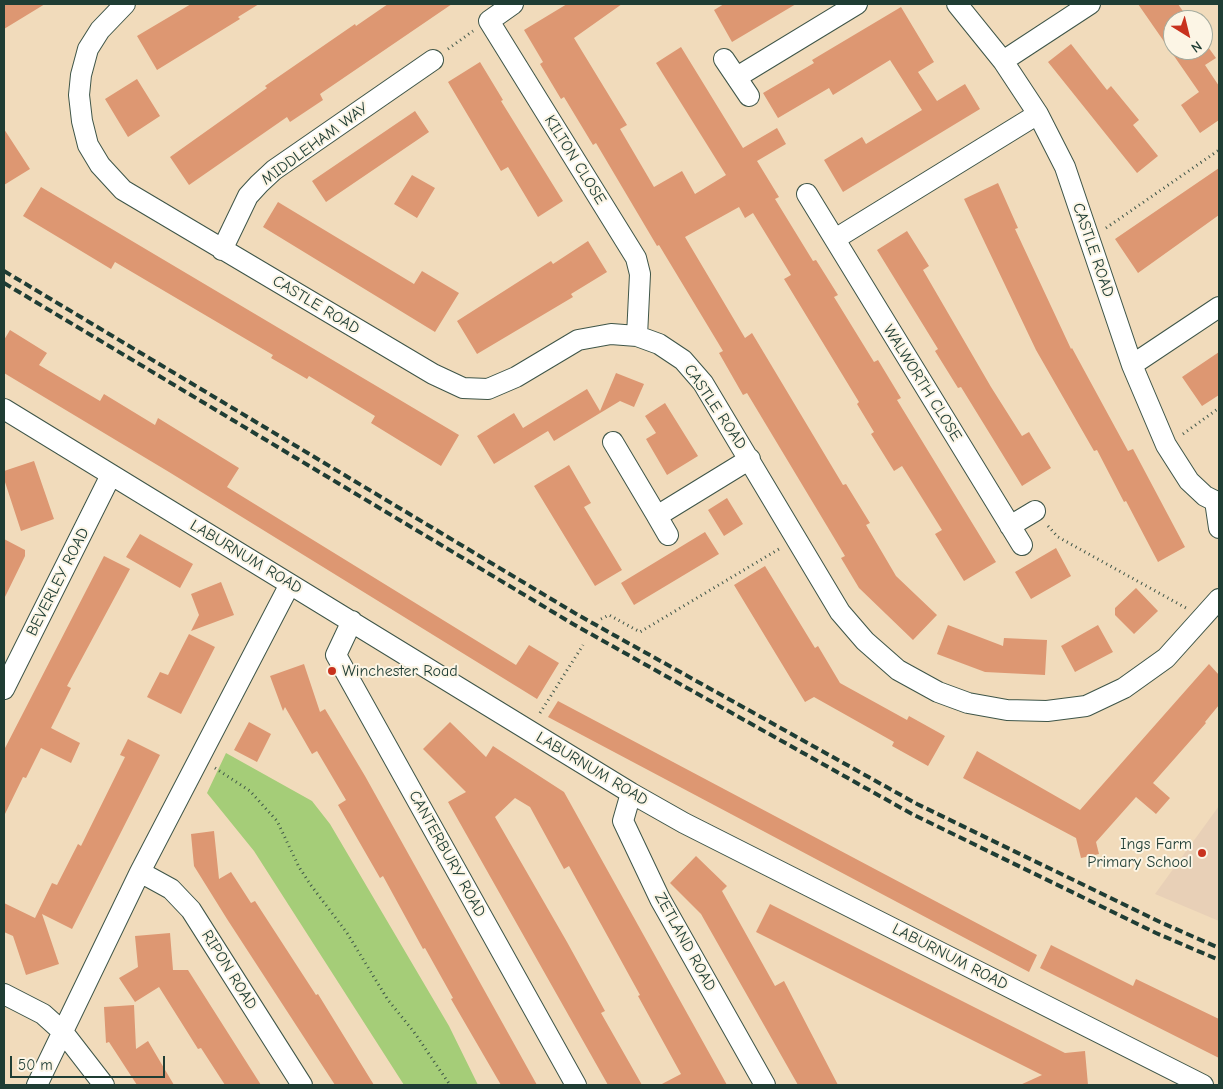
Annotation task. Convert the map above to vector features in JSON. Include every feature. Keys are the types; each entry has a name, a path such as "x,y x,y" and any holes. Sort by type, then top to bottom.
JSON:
{"street":[{"name":"CASTLE ROAD","path":"125,4 100,30 88,49 81,75 79,95 82,121 88,144 100,165 123,190 433,374 463,388 488,388 516,377 578,340 611,334 636,336 659,344 683,360 703,383 840,612 865,641 898,670 938,692 968,703 1015,710 1047,711 1086,706 1124,688 1166,658 1201,616 1219,598"},
{"path":"489,21 513,4"},
{"path":"737,77 857,4"},
{"name":"CASTLE ROAD","path":"958,4 1003,61 1038,114 1065,167 1132,365 1166,445 1189,481 1205,496 1217,502 1219,528"},
{"path":"1003,61 1090,4"},
{"name":"KILTON CLOSE","path":"489,21 636,258 640,274 636,336"},
{"path":"724,59 749,96"},
{"name":"MIDDLEHAM WAY","path":"222,250 248,196 274,170 433,60"},
{"path":"834,239 1038,114"},
{"name":"WALWORTH CLOSE","path":"807,194 1022,545"},
{"path":"1132,365 1219,307"},
{"name":"LABURNUM ROAD","path":"4,409 684,824 1195,1084"},
{"path":"613,442 668,535"},
{"path":"657,516 750,459"},
{"name":"BEVERLEY ROAD","path":"4,689 111,475"},
{"path":"1010,526 1035,511"},
{"path":"37,1085 140,872 290,584"},
{"name":"CANTERBURY ROAD","path":"352,621 336,655 576,1085"},
{"name":"ZETLAND ROAD","path":"631,793 623,821 660,899 766,1085"},
{"name":"RIPON ROAD","path":"140,872 171,889 191,910 302,1085"},
{"path":"4,994 43,1014 63,1032 104,1085"}],"path":[{"path":"433,60 489,21"},
{"path":"1090,240 1219,150"},
{"path":"1166,445 1219,408"},
{"path":"1035,511 1058,537 1201,616"},
{"path":"601,618 609,615 640,632 796,538"},
{"path":"529,730 583,645"},
{"path":"200,760 223,772 250,791 277,821 299,867 310,884 347,933 388,1000 414,1032 450,1085"}],"shaded area":[{"name":"Ings Farm Primary School","path":"1219,806 1219,921 1155,894"}],"green space":[{"path":"226,753 312,801 330,824 449,1026 478,1085 404,1085 254,851 207,793"}],"building":[{"path":"4,4 45,4 4,29"},
{"path":"191,4 259,4 238,17 240,19 157,70 137,36"},
{"path":"388,4 452,4 320,94 323,100 290,122 287,117 189,185 170,157 267,88 265,86 355,24 356,26"},
{"path":"567,4 622,4 574,38 627,125 620,129 654,187 682,171 695,194 726,175 656,63 681,47 743,148 777,128 786,144 757,161 779,197 775,199 813,261 816,260 838,295 834,297 874,362 878,360 901,398 897,400 996,562 964,581 935,534 942,530 902,466 894,471 871,434 874,432 857,404 859,402 784,279 791,275 753,213 745,218 739,207 685,237 745,338 752,333 843,485 846,484 870,523 866,525 896,576 937,615 913,640 859,588 841,558 845,556 747,393 743,395 719,353 723,351 659,245 657,246 596,143 593,145 564,97 561,99 540,64 543,62 524,30"},
{"path":"724,4 796,4 732,42 714,10"},
{"path":"1138,4 1178,4 1182,10 1163,10 1163,40"},
{"path":"901,7 934,62 918,72 937,101 965,84 980,109 843,192 824,160 862,137 866,144 922,110 890,60 833,95 829,88 778,118 763,93 814,63 812,60"},
{"path":"1071,44 1107,90 1111,86 1139,120 1133,125 1158,156 1137,173 1048,62"},
{"path":"1177,60 1213,60 1205,65 1219,86 1219,120 1200,133 1181,105 1199,92"},
{"path":"480,62 503,100 501,101 563,201 538,217 508,167 501,171 448,82"},
{"path":"137,79 160,116 128,137 105,99"},
{"path":"415,111 429,132 326,202 312,181"},
{"path":"4,129 30,169 4,185"},
{"path":"1219,168 1219,215 1138,273 1115,239"},
{"path":"412,175 435,188 417,218 394,204"},
{"path":"998,183 1018,228 1015,229 1071,349 1128,451 1133,449 1185,547 1158,562 1097,450 1094,451 1036,350 964,199"},
{"path":"41,187 459,435 441,466 371,423 375,416 309,376 307,379 271,358 273,355 115,262 111,269 23,216"},
{"path":"278,202 414,284 422,271 459,293 435,332 263,227"},
{"path":"907,231 929,266 923,270 991,387 1022,436 1029,432 1051,468 1022,486 961,387 958,388 935,351 938,349 877,250"},
{"path":"588,241 607,272 571,294 573,297 477,354 457,321 551,261 553,264"},
{"path":"10,330 47,353 39,365 100,401 104,394 155,425 158,418 239,468 227,487 516,665 529,645 559,663 537,699 169,472 4,373 4,340"},
{"path":"1219,352 1219,395 1202,406 1182,377"},
{"path":"616,373 644,384 634,407 620,401 554,441 548,431 494,464 477,436 514,413 523,428 587,389 600,411"},
{"path":"665,403 698,456 667,475 646,439 656,433 645,416"},
{"path":"34,461 54,519 21,531 4,479 4,471"},
{"path":"569,465 591,503 584,507 622,570 595,586 534,486"},
{"path":"727,498 743,524 724,536 708,510"},
{"path":"705,532 719,554 634,605 621,583"},
{"path":"140,534 193,564 180,588 126,557"},
{"path":"4,539 25,550 25,556 4,599"},
{"path":"1056,548 1071,576 1031,599 1015,572"},
{"path":"104,556 130,569 67,686 71,688 51,728 80,743 71,763 41,748 26,778 23,777 4,816 4,750"},
{"path":"765,566 815,648 818,646 840,683 907,720 909,716 945,736 928,766 892,746 894,742 814,697 805,702 734,585"},
{"path":"221,582 234,615 191,631 199,615 191,594"},
{"path":"1136,588 1158,611 1134,634 1115,615 1115,608"},
{"path":"948,625 1003,646 1004,638 1047,640 1045,675 985,672 937,654"},
{"path":"1098,625 1113,652 1075,672 1061,646"},
{"path":"189,634 215,647 181,714 147,697 160,672 168,675"},
{"path":"304,664 320,712 325,709 365,776 537,1085 501,1085 451,999 453,998 425,948 423,949 383,876 380,878 338,805 346,800 317,751 312,754 285,707 283,711 270,676"},
{"path":"1209,664 1219,675 1219,705 1206,723 1153,783 1170,798 1156,814 1136,797 1096,842 1099,854 1081,858 1076,838 963,778 977,751 1080,810"},
{"path":"558,701 1037,955 1029,972 548,717"},
{"path":"249,722 271,734 257,762 234,750"},
{"path":"450,722 486,757 493,746 564,792 727,1085 660,1085 681,1074 569,866 564,869 530,807 515,798 495,817 605,1011 601,1013 642,1085 608,1085 448,802 466,792 423,749"},
{"path":"128,739 160,755 72,929 42,914 59,964 26,975 13,936 4,932 4,903 35,918 52,883 57,885 78,844 81,846 125,757 120,755"},
{"path":"214,831 219,879 231,872 251,903 255,901 316,995 318,994 374,1085 335,1085 227,919 194,866 191,834"},
{"path":"696,856 727,886 722,891 775,986 784,981 838,1085 798,1085 701,914 670,883"},
{"path":"770,904 1065,1053 1085,1051 1088,1085 1020,1085 1042,1075 756,932"},
{"path":"170,933 173,970 188,970 261,1085 225,1085 201,1048 198,1049 159,987 135,1002 119,978 138,967 135,936"},
{"path":"1051,945 1133,986 1136,979 1219,1019 1219,1058 1040,968"},
{"path":"134,1005 136,1049 148,1041 174,1085 137,1085 109,1042 106,1043 104,1007"}],"railway":[{"path":"4,271 578,615 917,804 1160,922 1219,948"},
{"path":"4,283 573,624 912,814 1156,933 1219,960"}],"place":[{"name":"Winchester Road","path":"332,671"},
{"name":"Ings Farm Primary School","path":"1202,853"}]}
